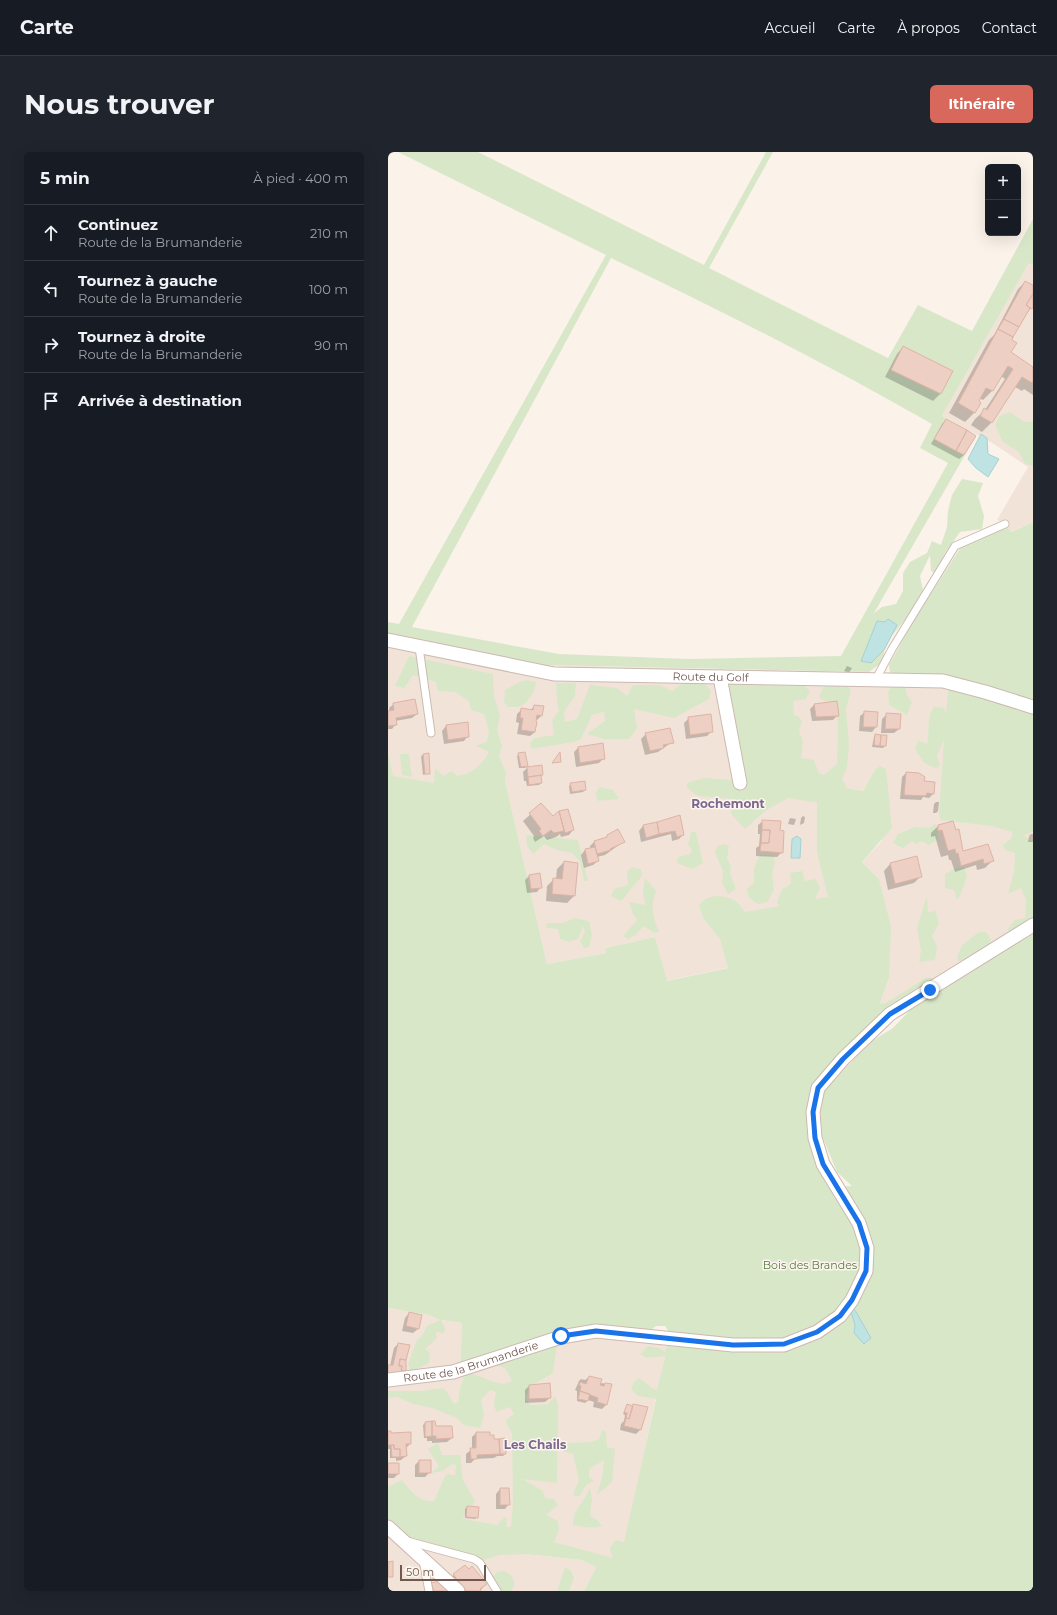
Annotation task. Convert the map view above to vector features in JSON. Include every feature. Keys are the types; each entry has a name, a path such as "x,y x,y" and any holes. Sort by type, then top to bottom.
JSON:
{"street":[{"name":"Route du Golf","path":"388,640 554,674 943,681 1033,707"},
{"path":"720,677 740,783"},
{"name":"Route de la Brumanderie","path":"388,1380 453,1372 561,1336 596,1331 733,1345 784,1344 817,1332 840,1316 852,1300 866,1271 867,1248 859,1223 823,1164 815,1138 813,1112 818,1088 843,1059 890,1014 1033,926"},
{"path":"388,1527 458,1591"}],"lane":[{"path":"876,679 892,649 955,546 1005,524"},
{"path":"419,647 431,733"},
{"path":"403,1540 474,1559 480,1563 497,1591"},
{"path":"423,1559 429,1591"}],"shaded area":[{"path":"1033,256 1033,522 1010,532 1005,523 997,520 1028,467 994,444 942,416"},
{"path":"388,633 541,665 844,672 844,679 949,682 1033,826 1033,931 888,1007 880,1003 889,978 879,879 862,862 882,841 874,771 863,791 847,788 817,853 829,897 735,966 666,981 655,937 605,948 606,953 547,964 505,780 388,844"},
{"path":"388,1308 429,1315 440,1320 462,1323 460,1369 596,1331 667,1346 621,1560 526,1554 581,1560 596,1567 584,1591 388,1591"}],"green space":[{"path":"398,152 478,152 704,265 766,152 773,152 709,268 888,358 918,305 972,331 1033,219 1033,265 1029,263 942,416 976,436 874,613 882,607 896,604 903,591 903,573 910,562 927,553 932,541 941,545 947,527 948,511 952,495 962,479 983,483 978,496 984,516 982,529 960,532 945,553 935,573 931,571 930,555 920,576 923,590 907,617 890,638 884,650 885,660 869,672 541,665 388,633 388,622 399,624 606,255","holes":["611,258 813,359 932,424 920,448 948,463 841,656 688,659 559,654 412,627"]},
{"path":"1010,412 1024,422 1033,422 1033,466 1024,463 1019,452 1003,442 995,425 999,416"},
{"path":"1033,522 1033,831 1024,836 1033,842 1033,921 1015,933 1007,930 1015,920 1025,918 1026,900 1021,888 1008,894 1014,872 1015,853 1005,850 1003,845 1012,838 1012,832 992,826 940,820 939,814 944,740 937,756 940,764 937,769 924,763 915,749 918,740 927,744 929,720 934,707 944,708 946,713 949,682 896,675 890,672 889,665 914,620 961,547 986,532 1005,524 1011,532"},
{"name":"Bois des Brandes","path":"409,656 493,674 494,696 500,716 497,730 502,746 499,756 506,773 505,780 547,964 606,953 605,948 655,937 667,981 728,968 720,939 703,918 699,905 707,898 717,896 727,897 737,902 745,912 780,906 777,902 782,889 791,884 790,873 803,871 804,881 816,879 820,888 815,899 828,897 817,853 817,802 788,798 765,811 745,829 731,814 733,799 698,796 687,788 687,783 704,778 730,780 744,774 727,686 735,680 761,681 767,686 804,686 810,691 806,699 793,701 794,715 799,717 802,721 799,731 803,741 801,758 814,760 819,773 824,775 837,764 838,727 836,709 819,697 825,684 845,683 851,690 846,709 849,744 847,768 842,779 847,788 863,791 874,771 880,766 886,769 892,828 862,862 879,879 891,927 889,978 880,1003 884,1004 926,978 932,978 930,985 827,1082 810,1109 807,1133 816,1161 832,1187 852,1186 837,1172 822,1136 820,1109 824,1091 870,1042 893,1028 914,1006 1033,931 1033,1591 584,1591 596,1567 581,1560 526,1554 499,1555 481,1561 475,1556 403,1535 388,1526 388,1485 390,1486 402,1480 419,1498 434,1501 446,1474 455,1475 456,1465 452,1464 443,1471 431,1473 439,1466 428,1449 438,1443 442,1455 460,1455 463,1480 475,1501 470,1511 462,1518 497,1525 506,1516 507,1527 511,1527 513,1503 512,1433 506,1420 514,1414 510,1407 496,1412 494,1404 496,1392 490,1390 481,1400 484,1415 480,1428 464,1425 457,1418 432,1408 413,1404 397,1397 388,1398 388,1391 421,1391 443,1388 454,1404 458,1402 460,1388 465,1374 471,1374 500,1383 512,1381 505,1368 484,1362 460,1370 462,1323 441,1320 445,1328 444,1333 436,1332 437,1338 425,1349 430,1353 429,1363 411,1372 408,1364 417,1340 421,1337 427,1326 440,1320 429,1315 388,1308 388,753 393,776 434,783 435,768 443,776 452,771 457,776 462,775 476,768 489,752 476,746 487,741 489,731 484,714 471,710 469,701 455,692 438,691 436,682 413,675 404,688 395,686","holes":["656,1326 665,1326 673,1339 764,1351 667,1346 665,1352 659,1348 648,1346 640,1354 647,1358 665,1356 657,1390 639,1378 634,1382 631,1389 638,1396 656,1399 624,1542 615,1540 610,1548 613,1558 554,1542 559,1531 558,1521 546,1515 558,1505 554,1499 545,1498 543,1491 522,1479 557,1483 558,1404 555,1396 548,1404 530,1405 525,1397 536,1383 553,1373 558,1338 643,1336"]},
{"path":"528,680 536,682 530,697 521,706 508,707 504,702 505,690 521,681"},
{"path":"694,680 705,684 711,691 709,699 674,718 634,709 637,728 629,739 604,739 587,734 605,721 604,712 592,715 581,739 574,742 531,749 530,743 534,738 554,735 552,720 559,711 556,683 576,683 575,696 564,712 565,722 577,719 590,685 617,688 627,696 633,685 660,685 672,691 684,682"},
{"path":"904,684 907,695 912,702 907,715 889,705 888,692 892,685"},
{"path":"400,754 409,754 412,777 402,775"},
{"path":"600,787 613,790 619,799 598,801 595,793"},
{"path":"936,823 938,839 929,845 922,841 916,844 912,841 903,848 893,843 898,834 915,827 929,828"},
{"path":"691,832 696,832 703,863 692,869 677,863 678,857 690,854 692,850 688,845"},
{"path":"526,835 578,840 588,881 584,881 580,861 572,853 557,850 544,844 533,854 527,846"},
{"path":"724,844 729,846 727,858 731,866 730,873 736,889 728,894 722,883 723,871 715,853 717,846"},
{"path":"760,855 769,855 774,857 775,863 772,873 774,890 767,902 758,904 749,898 747,889 754,883 754,868"},
{"path":"632,867 641,869 642,876 621,901 611,896 614,889 628,885 627,872"},
{"path":"964,867 967,877 957,900 954,890 945,888 945,874 956,868"},
{"path":"645,878 656,891 653,902 653,912 659,932 654,933 644,926 634,936 628,939 623,936 637,920 633,914 629,902 645,905 643,893"},
{"path":"927,896 928,913 935,910 939,924 932,936 937,946 935,960 919,962 921,951 917,928"},
{"path":"574,918 589,921 592,935 589,947 584,948 580,941 585,932 583,926 578,939 569,942 560,939 558,929 547,928 546,923 563,923"},
{"path":"979,932 986,932 991,940 988,948 969,962 958,961 957,957 962,945"},
{"path":"602,1430 606,1432 607,1447 615,1449 612,1482 597,1495 603,1473 604,1460 589,1469 589,1477 594,1481 586,1485 580,1496 574,1496 574,1491 579,1481 573,1454 562,1451 565,1443 592,1442 599,1439"},
{"path":"590,1487 592,1499 590,1516 597,1520 602,1526 591,1528 573,1525 573,1520 577,1510"},
{"path":"565,1567 571,1571 574,1578 569,1591 557,1591"},
{"path":"505,1571 512,1576 515,1584 511,1591 494,1591 491,1587 493,1576 497,1572"}],"water":[{"path":"981,434 987,438 988,454 999,459 988,477 976,468 968,459"},
{"path":"888,619 897,625 884,650 871,663 861,661 877,621 885,622"},
{"path":"797,836 801,839 800,858 791,858 792,839"},
{"path":"852,1305 871,1338 864,1344 854,1333 855,1325 850,1308"}],"building":[{"path":"1025,281 1033,285 1033,294 1026,305 1030,308 1019,327 1004,319"},
{"path":"1033,294 1033,308 1032,309 1026,305"},
{"path":"1004,319 1019,327 1013,337 998,329"},
{"path":"998,329 1013,337 1012,340 1017,343 1011,352 1033,367 1033,381 1032,383 1022,377 992,423 980,416 984,408 987,410 1013,369 1008,366 993,391 986,388 979,401 981,403 975,413 958,403"},
{"path":"903,346 953,371 941,394 891,370"},
{"path":"946,419 967,430 956,451 934,439"},
{"path":"967,430 976,436 964,455 956,451"},
{"path":"415,699 418,714 396,718 397,725 388,726 388,711 394,710 393,703"},
{"path":"837,701 839,716 816,717 814,704"},
{"path":"534,705 544,706 542,716 537,715 535,732 521,730 523,718 520,718 521,708 533,710"},
{"path":"864,711 878,712 877,727 863,727"},
{"path":"886,713 901,714 900,729 885,729"},
{"path":"711,714 713,732 690,735 688,717"},
{"path":"468,722 469,737 448,740 446,725"},
{"path":"670,728 674,743 663,745 664,748 650,751 645,733"},
{"path":"875,734 881,735 880,746 874,745"},
{"path":"881,735 887,735 886,746 880,746"},
{"path":"603,743 605,759 580,763 578,747"},
{"path":"525,752 528,766 521,767 518,753"},
{"path":"560,752 561,762 552,763"},
{"path":"429,753 430,774 425,774 423,754"},
{"path":"542,765 543,775 528,777 527,767"},
{"path":"906,772 919,773 925,777 924,781 935,782 934,794 927,793 926,796 904,795"},
{"path":"541,775 542,783 529,785 528,777"},
{"path":"585,781 586,790 572,792 570,783"},
{"path":"541,803 553,816 559,811 564,831 554,833 551,830 543,836 539,831 541,829 529,813"},
{"path":"568,809 574,830 565,833 559,811"},
{"path":"680,815 684,835 677,837 675,831 659,834 657,822"},
{"path":"762,820 781,821 780,830 784,831 783,853 760,851 761,843 769,843 770,830 762,830"},
{"path":"953,821 956,830 959,829 963,851 988,844 994,861 984,864 983,859 961,866 958,853 956,854 955,849 948,851 942,830 938,831 938,825"},
{"path":"657,822 659,834 646,838 643,825"},
{"path":"618,829 625,842 610,849 611,850 597,854 594,841 607,837 607,835"},
{"path":"762,830 770,830 769,843 761,843"},
{"path":"595,847 599,861 588,864 585,849"},
{"path":"917,856 922,877 895,884 890,863"},
{"path":"564,861 578,863 575,896 552,894 553,878 562,879"},
{"path":"540,873 542,888 531,889 529,875"},
{"path":"409,1312 422,1315 419,1329 406,1326"},
{"path":"398,1343 410,1345 406,1360 400,1359 399,1366 402,1366 401,1375 388,1375 388,1365 393,1365"},
{"path":"400,1359 406,1360 406,1371 401,1370 402,1366 399,1366"},
{"path":"589,1376 602,1379 600,1385 604,1386 605,1383 612,1384 607,1405 597,1402 598,1398 580,1391 580,1382 586,1384"},
{"path":"550,1383 551,1398 529,1399 529,1385"},
{"path":"580,1391 590,1394 588,1401 578,1399"},
{"path":"627,1404 633,1406 629,1419 626,1418 627,1413 624,1412"},
{"path":"633,1404 648,1407 641,1430 624,1426 626,1418 629,1419"},
{"path":"432,1421 432,1436 425,1437 425,1422"},
{"path":"432,1421 435,1421 436,1426 452,1426 453,1438 436,1439 436,1436 432,1436"},
{"path":"388,1431 391,1431 391,1433 411,1432 411,1444 406,1444 407,1456 400,1457 400,1449 394,1449 394,1445 388,1445"},
{"path":"476,1432 490,1432 490,1435 494,1435 494,1439 499,1439 500,1454 477,1455 477,1459 471,1459 470,1448 476,1448"},
{"path":"505,1438 506,1454 500,1454 499,1439"},
{"path":"391,1445 394,1445 394,1449 400,1449 400,1457 392,1457"},
{"path":"419,1460 431,1460 431,1473 419,1473"},
{"path":"388,1463 399,1463 399,1474 388,1474"},
{"path":"500,1488 509,1488 510,1505 500,1505"},
{"path":"467,1506 479,1507 478,1518 466,1517"},
{"path":"393,1561 393,1577 388,1577 388,1562"},
{"path":"465,1565 469,1569 472,1566 487,1584 480,1589 481,1591 466,1591 453,1574"},
{"path":"440,1581 448,1591 434,1591 431,1583"}],"district":[{"name":"Rochemont","path":"728,803"},
{"name":"Les Chails","path":"535,1444"}],"route":[{"path":"561,1336 596,1331 733,1345 784,1344 817,1332 840,1316 852,1300 866,1271 867,1248 859,1223 823,1164 815,1138 813,1112 818,1088 843,1059 890,1014 930,990"}]}
